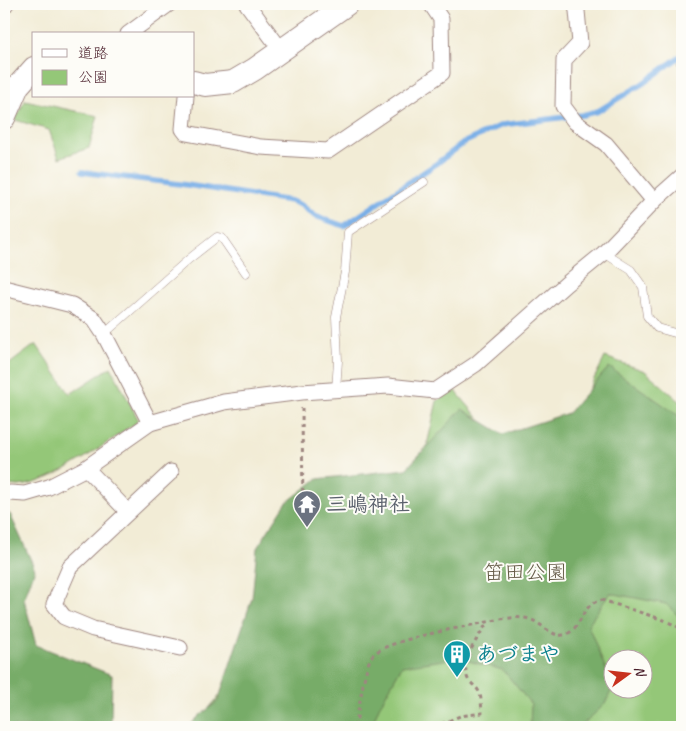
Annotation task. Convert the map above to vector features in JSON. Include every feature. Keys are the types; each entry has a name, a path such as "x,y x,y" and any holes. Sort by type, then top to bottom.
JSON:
{"street":[{"path":"131,32 169,4"},
{"path":"247,4 281,50"},
{"path":"195,82 205,85 233,82 255,69 347,4"},
{"path":"186,98 183,129 186,133 261,147 328,151 442,73 441,19 431,4"},
{"path":"575,4 580,43 564,60 563,106 575,122 606,144 654,202"},
{"path":"4,118 11,84 32,69"},
{"path":"7,492 25,494 49,487 86,468 150,423 224,402 302,392 388,386 435,391 476,364 604,253 682,176"},
{"path":"4,288 72,305 94,319 104,334 150,423"},
{"path":"86,468 128,512"},
{"path":"172,472 70,568 54,604 64,617 94,628 180,648"}],"lane":[{"path":"336,390 338,361 336,317 345,272 348,232 424,182"},
{"path":"104,334 189,259 217,237 222,238 246,273"},
{"path":"604,253 631,270 643,286 647,316 657,328 682,335"}],"path":[{"path":"302,392 303,512"},
{"path":"4,521 4,530"},
{"path":"355,727 367,667 372,656 392,644 487,622 518,617 530,619 557,636 565,635 571,632 588,606 595,601 602,600 657,617 682,629"},
{"path":"434,727 460,716 482,713 481,696 469,680 466,670 467,660 487,622"}],"green space":[{"path":"25,100 98,116 89,148 59,158 49,130 15,120"},
{"path":"36,344 70,394 111,367 139,421 81,460 49,477 19,486 4,485 4,368"},
{"name":"笛田公園","path":"605,357 645,371 682,403 682,727 193,727 221,694 406,538 437,401 454,389 504,448 579,409"},
{"name":"笛田公園","path":"609,367 682,418 682,620 666,604 610,593 588,625 604,665 604,698 608,698 605,704 580,727 530,727 531,704 503,670 457,658 402,666 379,707 371,727 188,727 218,701 252,598 257,548 286,503 317,479 406,469 462,409 503,434 568,413"},
{"path":"4,513 10,514 35,569 24,599 36,645 112,675 111,724 132,727 4,727"}],"waterway":[{"path":"82,172 180,184 291,201 301,205 315,216 344,226 436,164 465,142 502,125 582,115 598,111 642,84 682,55"}],"place":[{"name":"三嶋神社","path":"307,528"},
{"name":"あづまや","path":"457,678"}]}
